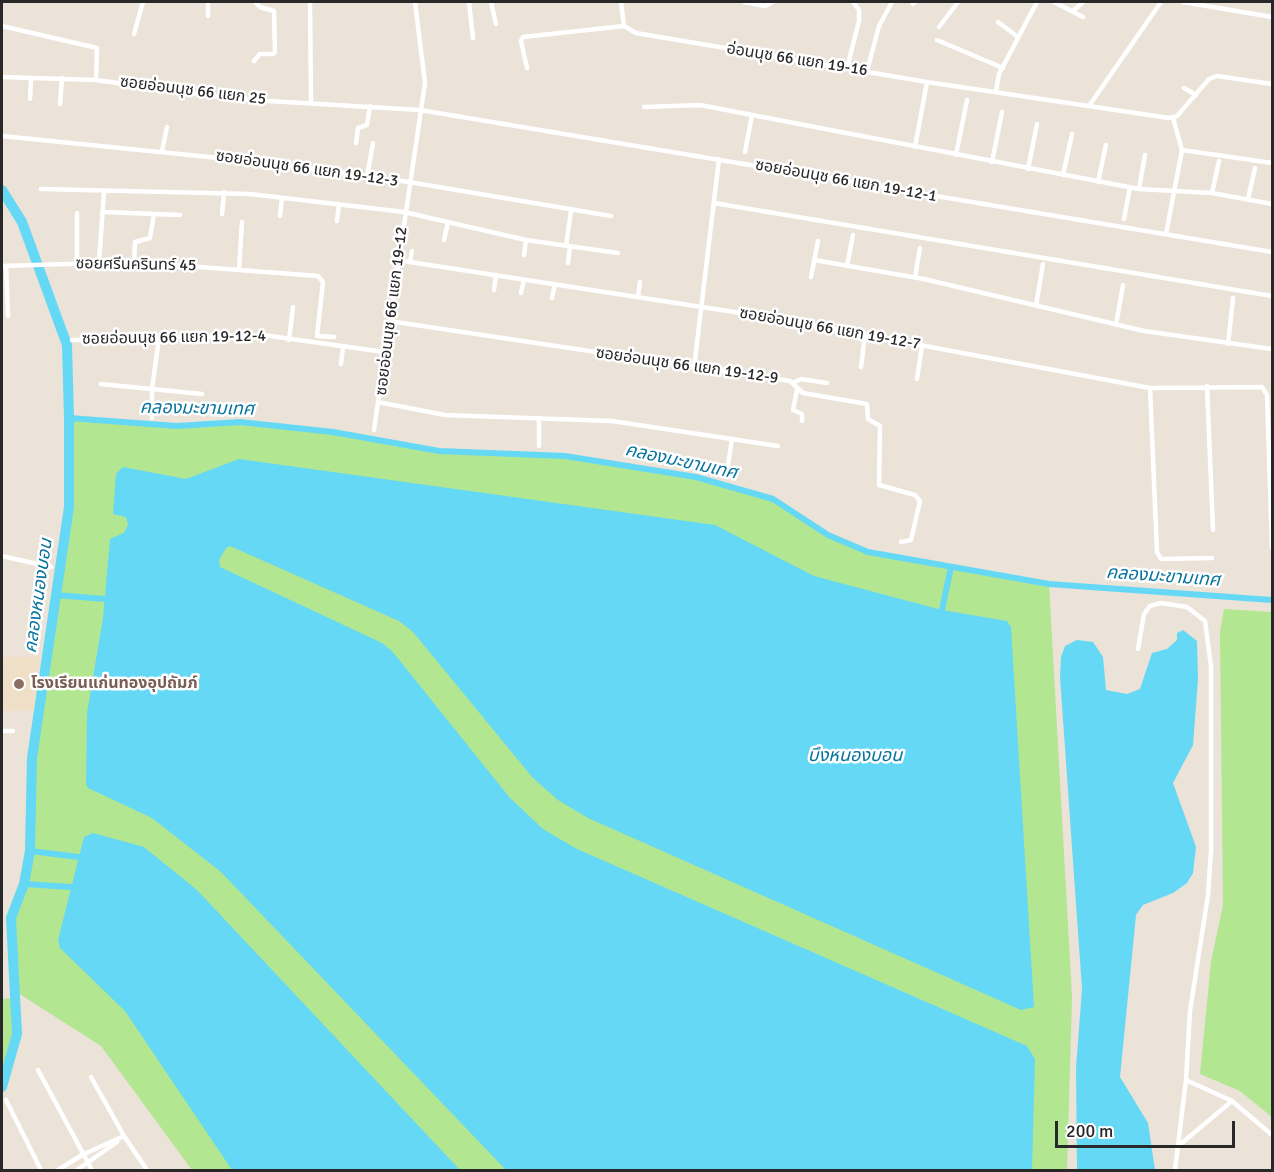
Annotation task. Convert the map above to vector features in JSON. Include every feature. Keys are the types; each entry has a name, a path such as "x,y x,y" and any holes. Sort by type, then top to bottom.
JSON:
{"street":[{"path":"134,34 143,2"},
{"path":"208,2 208,16"},
{"path":"254,61 260,54 275,52 274,11 260,8 255,2"},
{"path":"310,2 311,102"},
{"name":"ซอยอ่อนนุช 66 แยก 19-12","path":"415,2 424,75 378,402 445,415 612,421 778,446"},
{"path":"469,2 473,38"},
{"path":"491,2 496,24"},
{"path":"527,68 521,41 523,37 624,26 621,2"},
{"path":"744,2 765,6 773,2"},
{"path":"847,68 859,21 859,10 853,2"},
{"path":"867,71 879,26 892,2"},
{"path":"939,27 958,2"},
{"path":"996,91 999,74 1037,2"},
{"path":"1054,2 1083,17"},
{"path":"1073,11 1083,2"},
{"path":"1089,106 1161,2"},
{"path":"1184,2 1272,17"},
{"path":"998,22 1018,37"},
{"name":"ซอยอ่อนนุช 66 แยก 25","path":"2,26 97,48 96,80 235,99 420,110"},
{"name":"อ่อนนุช 66 แยก 19-16","path":"624,26 636,33 927,82 1173,118"},
{"path":"937,40 1003,68"},
{"path":"1166,234 1182,150 1173,118 1209,79 1217,76 1272,84"},
{"path":"2,77 96,80"},
{"path":"30,99 31,78"},
{"path":"60,104 62,78"},
{"path":"915,147 927,82"},
{"path":"1184,88 1196,95"},
{"path":"956,155 967,100"},
{"path":"644,107 690,104 1098,182 1139,189 1212,193 1272,204"},
{"path":"356,143 358,128 367,125 370,106"},
{"name":"ซอยอ่อนนุช 66 แยก 19-12-1","path":"420,110 1272,252"},
{"path":"992,162 1002,112"},
{"path":"745,152 752,116"},
{"path":"1028,169 1037,124"},
{"path":"162,151 167,128"},
{"path":"1063,175 1072,134"},
{"name":"ซอยอ่อนนุช 66 แยก 19-12-3","path":"2,136 162,151 367,177 611,216"},
{"path":"367,177 373,143"},
{"path":"1098,182 1106,145"},
{"path":"1182,150 1272,163"},
{"path":"1139,189 1145,155"},
{"path":"694,368 719,159"},
{"path":"1212,193 1220,161"},
{"path":"1248,199 1255,168"},
{"path":"1124,219 1130,187"},
{"path":"41,189 224,192 339,204 404,212 526,240 618,253"},
{"path":"99,262 104,191"},
{"path":"222,214 224,192"},
{"path":"280,216 282,198"},
{"path":"714,203 1272,296"},
{"path":"337,221 339,204"},
{"path":"568,263 570,211"},
{"path":"103,212 180,215"},
{"path":"77,213 77,263"},
{"path":"134,262 135,242 150,238 154,214"},
{"path":"238,269 242,222"},
{"path":"444,240 448,222"},
{"path":"847,266 853,235"},
{"path":"524,255 526,240"},
{"path":"811,278 818,241"},
{"path":"915,277 920,248"},
{"path":"410,262 412,251"},
{"name":"ซอยอ่อนนุช 66 แยก 19-12-7","path":"397,260 701,306 1150,388 1262,387 1268,395 1272,484"},
{"path":"814,260 915,277 1116,325 1272,349"},
{"name":"ซอยศรีนครินทร์ 45","path":"4,266 134,262 318,276 323,282 317,336 334,337"},
{"path":"1036,306 1043,264"},
{"path":"4,266 8,316"},
{"path":"494,290 496,275"},
{"path":"521,293 524,280"},
{"path":"638,297 640,282"},
{"path":"552,298 555,284"},
{"path":"1116,325 1123,285"},
{"path":"1228,344 1233,298"},
{"path":"289,340 293,307"},
{"name":"ซอยอ่อนนุช 66 แยก 19-12-9","path":"389,321 793,382 798,390 868,405 868,419 880,426 879,485 915,495 920,501 911,540 901,542"},
{"name":"ซอยอ่อนนุช 66 แยก 19-12-4","path":"72,340 263,335 384,352"},
{"path":"861,367 864,335"},
{"path":"152,418 152,389 159,338"},
{"path":"916,379 922,346"},
{"path":"341,364 344,347"},
{"path":"793,382 801,379 827,383"},
{"path":"101,384 202,394"},
{"path":"1207,386 1213,530"},
{"path":"1150,388 1157,552 1161,559 1212,558"},
{"path":"798,390 793,410 802,414 802,421"},
{"path":"374,430 378,402"},
{"path":"539,418 539,446"},
{"path":"728,465 732,439"},
{"path":"1272,484 1272,548"},
{"path":"2,556 51,567"},
{"path":"1138,649 1144,614 1150,606 1161,603 1187,607 1205,621 1210,666 1211,851 1208,895 1190,1011 1186,1080 1175,1170"},
{"path":"2,731 14,731"},
{"path":"38,1070 82,1155 93,1170"},
{"path":"91,1077 124,1137 147,1170"},
{"path":"1186,1080 1232,1101 1272,1135"},
{"path":"6,1100 41,1170"},
{"path":"1177,1147 1232,1101"},
{"path":"58,1170 82,1155 124,1137"},
{"path":"76,1170 88,1164 124,1137"}],"shaded area":[{"name":"โรงเรียนแก่นทองอุปถัมภ์","path":"2,657 40,657 34,710 2,711"}],"green space":[{"name":"บึงหนองบอน","path":"69,418 177,426 240,422 333,432 439,451 565,456 696,477 773,499 828,535 868,552 1049,584 1072,997 1067,1170 192,1170 101,1046 15,991 11,918 24,884 30,851 32,758 69,507"},
{"path":"1224,609 1272,612 1272,1117 1240,1091 1200,1074 1211,962 1223,905 1220,632"},
{"path":"13,998 13,1030 2,1073 2,999"}],"water":[{"name":"บึงหนองบอน","path":"239,459 715,525 814,576 942,610 1007,621 1011,627 1034,1007 1021,1010 588,818 558,800 533,778 413,632 399,621 230,546 226,548 219,560 220,567 382,643 392,651 510,798 543,829 577,849 1027,1046 1035,1059 1032,1170 506,1170 221,872 152,818 88,788 86,784 87,713 103,618 110,539 124,533 128,525 126,517 113,514 116,474 123,467 186,479"},
{"path":"1183,630 1197,641 1198,679 1193,745 1173,783 1196,847 1193,873 1187,883 1173,893 1143,905 1136,915 1120,1077 1148,1123 1155,1170 1077,1170 1076,1068 1082,989 1060,677 1061,657 1065,646 1077,640 1093,642 1103,657 1106,690 1127,694 1140,689 1152,653 1167,649 1177,640 1177,633"},
{"path":"93,833 144,847 197,890 460,1170 232,1170 125,1011 60,948 58,940 84,837"}],"waterway":[{"name":"คลองหนองบอน","path":"2,190 22,222 67,345 69,418 69,507 32,758 30,851 24,884 11,918 17,1034 2,1087"},
{"name":"คลองมะขามเทศ","path":"69,418 177,426 240,422 333,432 439,451 565,456 696,477 773,499 828,535 868,552 1049,584 1272,600"},
{"path":"942,610 951,567"},
{"path":"56,595 105,599"},
{"path":"30,851 79,857"},
{"path":"24,884 71,887"}],"place":[{"name":"โรงเรียนแก่นทองอุปถัมภ์","path":"19,684"}]}
